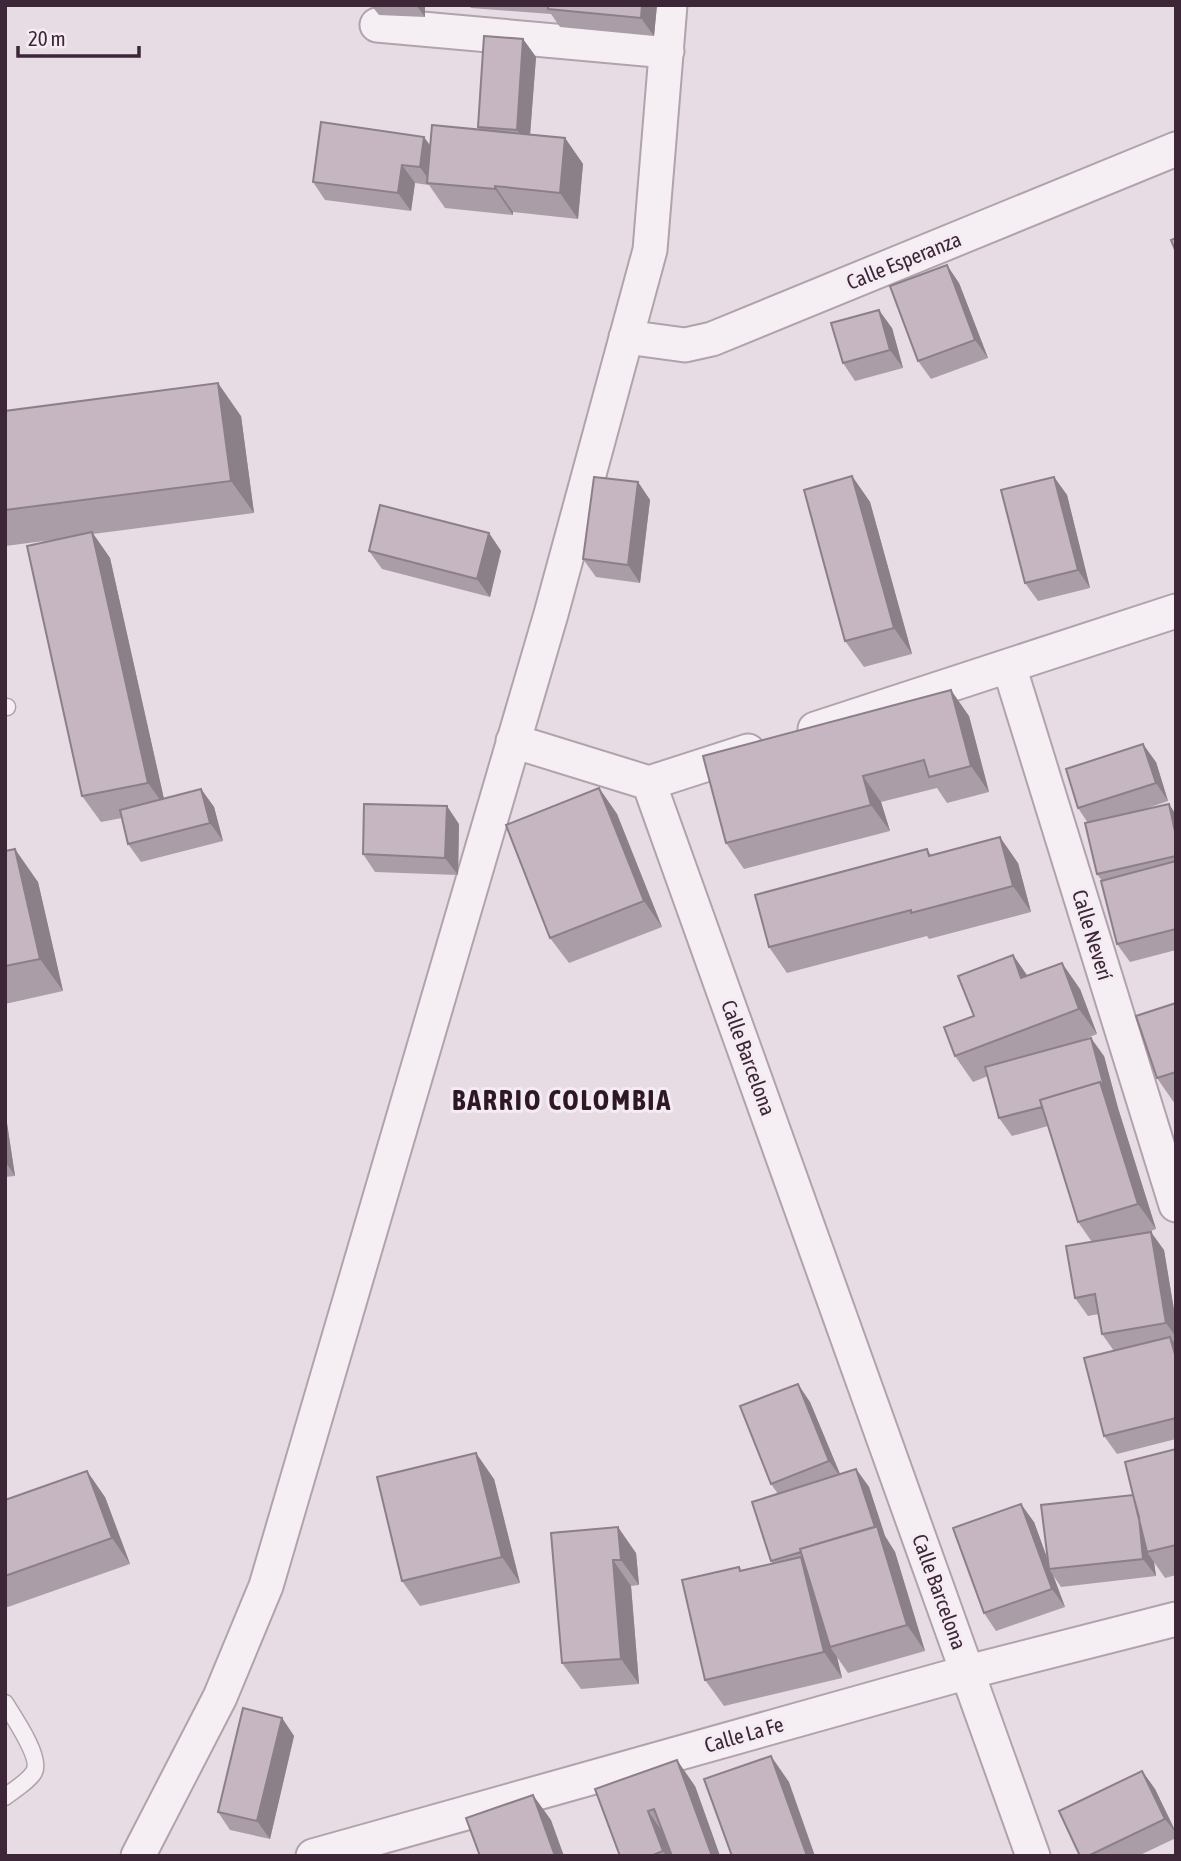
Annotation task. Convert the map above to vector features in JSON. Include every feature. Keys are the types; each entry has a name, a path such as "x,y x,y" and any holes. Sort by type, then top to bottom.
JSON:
{"street":[{"path":"138,1856 220,1697 266,1586 584,499 650,250 670,5"},
{"path":"377,24 667,51"},
{"name":"Calle Esperanza","path":"626,337 685,345 712,339 1176,149"},
{"path":"513,741 649,783 1176,611"},
{"name":"Calle Neverí","path":"1009,666 1176,1205"},
{"name":"Calle Barcelona","path":"649,783 1033,1856"},
{"name":"Calle La Fe","path":"313,1856 968,1672 1176,1619"}],"lane":[{"path":"5,1703 34,1754 37,1765 34,1774 5,1797"}],"building":[{"path":"548,5 642,5 641,18 548,9"},
{"path":"484,36 523,39 517,130 478,127"},
{"path":"321,122 424,137 420,167 402,165 398,193 313,182"},
{"path":"432,125 565,138 560,193 495,186 495,189 427,183"},
{"path":"1176,238 1176,252 1171,240"},
{"path":"947,265 975,340 918,361 890,286"},
{"path":"879,310 890,350 843,363 831,323"},
{"path":"218,383 231,481 5,510 5,411"},
{"path":"852,476 894,628 845,641 804,490"},
{"path":"594,477 638,482 628,565 583,559"},
{"path":"1054,477 1078,570 1025,583 1001,490"},
{"path":"380,505 489,533 477,579 369,551"},
{"path":"92,532 148,783 82,796 27,546"},
{"path":"951,690 971,766 929,777 924,760 863,776 871,805 726,843 703,756"},
{"path":"1143,744 1156,783 1078,808 1066,769"},
{"path":"599,788 644,901 550,938 506,825"},
{"path":"201,789 210,823 128,844 120,810"},
{"path":"364,804 447,806 445,858 363,854"},
{"path":"1169,804 1176,836 1176,856 1097,874 1085,823"},
{"path":"1000,837 1013,886 769,947 755,895 927,849 929,856"},
{"path":"15,849 40,959 5,966 5,851"},
{"path":"1176,861 1176,929 1117,944 1101,881"},
{"path":"1013,955 1021,978 1062,963 1079,1009 955,1056 944,1027 974,1016 958,976"},
{"path":"1176,1003 1176,1072 1157,1078 1136,1016"},
{"path":"1091,1038 1105,1090 1100,1082 1040,1100 1042,1107 999,1118 985,1067"},
{"path":"1100,1082 1138,1204 1078,1222 1040,1100"},
{"path":"1151,1232 1166,1323 1102,1334 1095,1294 1075,1298 1066,1246"},
{"path":"1170,1337 1176,1358 1176,1418 1104,1436 1084,1358"},
{"path":"798,1384 829,1461 771,1484 740,1406"},
{"path":"1176,1449 1176,1545 1147,1552 1125,1462"},
{"path":"476,1453 502,1557 402,1581 377,1477"},
{"path":"856,1469 875,1527 800,1549 801,1552 771,1561 752,1502"},
{"path":"87,1471 112,1538 5,1576 5,1500"},
{"path":"1133,1495 1139,1517 1143,1559 1049,1569 1041,1505"},
{"path":"1021,1504 1052,1589 984,1613 953,1528"},
{"path":"877,1526 907,1625 830,1647 800,1549"},
{"path":"618,1527 621,1560 613,1560 621,1659 562,1663 551,1533"},
{"path":"801,1557 824,1652 705,1680 682,1580 739,1567 740,1571"},
{"path":"243,1708 282,1718 257,1821 218,1812"},
{"path":"771,1756 807,1856 732,1856 704,1779"},
{"path":"677,1760 712,1856 672,1856 654,1809 648,1811 663,1851 651,1856 620,1856 595,1789"},
{"path":"1142,1771 1165,1819 1088,1856 1080,1856 1059,1811"},
{"path":"533,1795 555,1856 480,1856 466,1818"}],"district":[{"name":"BARRIO COLOMBIA","path":"562,1100"}]}
